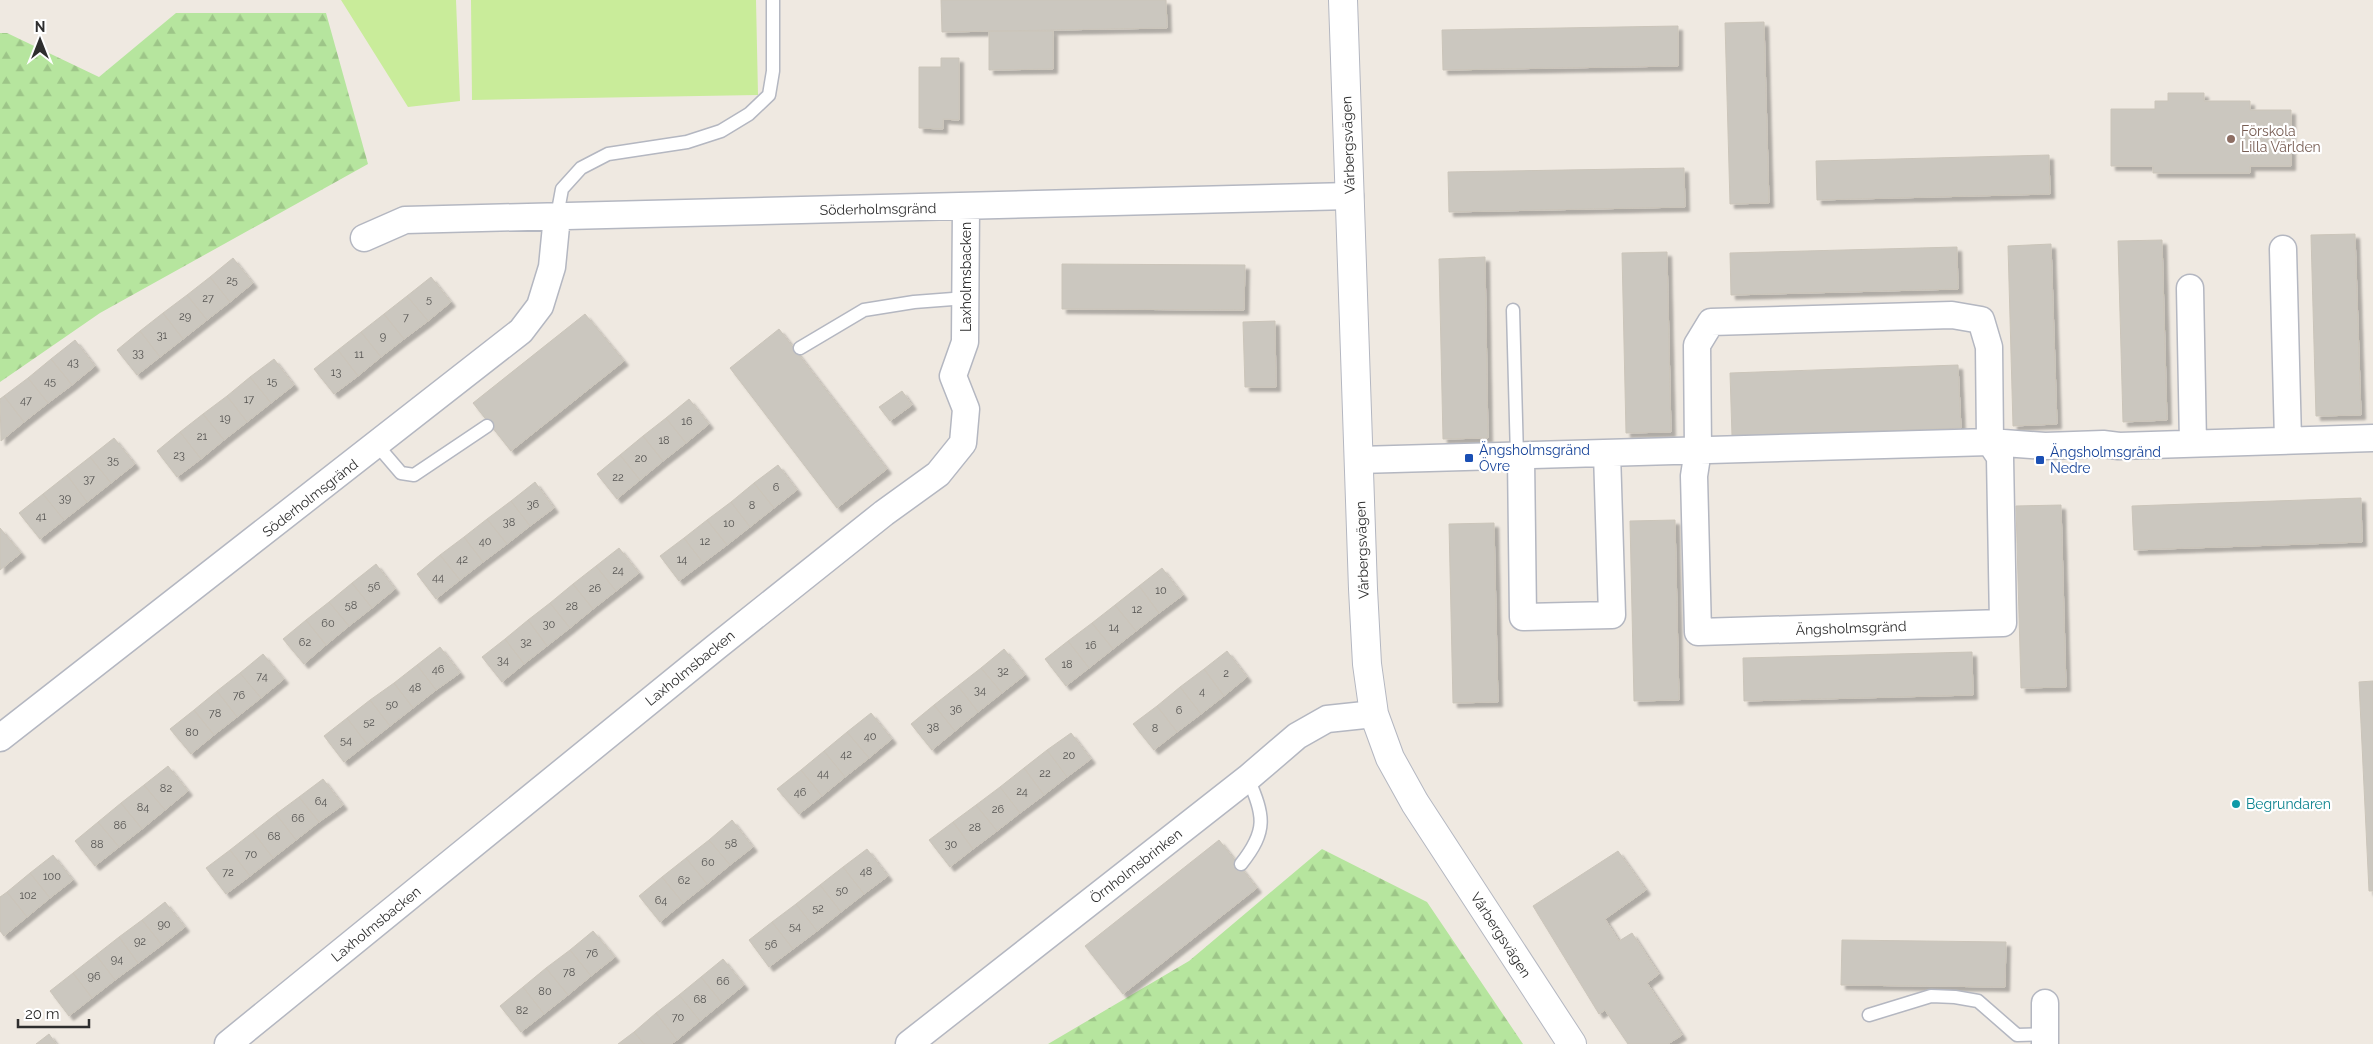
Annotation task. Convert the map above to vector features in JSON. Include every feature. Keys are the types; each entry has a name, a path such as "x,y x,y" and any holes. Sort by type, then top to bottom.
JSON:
{"street":[{"name":"Vårbergsvägen","path":"1343,0 1367,664 1374,714 1390,758 1415,802 1572,1044"},
{"name":"Söderholmsgränd","path":"364,238 405,220 1350,196"},
{"name":"Laxholmsbacken","path":"228,1044 754,617 884,513 938,474 963,443 966,408 953,376 966,342 966,206"},
{"name":"Söderholmsgränd","path":"0,738 521,331 540,306 552,267 557,216"},
{"path":"2284,249 2288,440"},
{"path":"2190,288 2193,443"},
{"name":"Ängsholmsgränd","path":"1933,315 1952,315 1981,320 1989,346 1990,442 2000,457 2004,623 1698,632 1694,476 1698,450 1697,345 1712,322 1933,315"},
{"path":"1359,460 1519,457 1990,442 2045,446 2373,438"},
{"path":"1519,457 1523,617 1612,615 1607,453"},
{"name":"Örnholmsbrinken","path":"909,1044 1248,778 1297,736 1328,719 1374,714"},
{"path":"2045,1002 2045,1039"}],"lane":[{"path":"557,216 562,190 581,168 608,154 687,142 721,131 749,114 769,95 773,71 773,0"},
{"path":"800,348 864,310 914,302 966,298"},
{"path":"1513,310 1519,457"},
{"path":"377,445 401,473 414,474 487,426"},
{"path":"1241,864 1254,847 1261,829 1260,807 1248,778"},
{"path":"1869,1015 1931,996 1956,997 1978,1000 2017,1035 2045,1039"}],"green space":[{"path":"341,0 456,0 460,101 408,107"},
{"path":"471,0 756,0 758,95 472,100"},
{"path":"176,13 326,13 368,164 100,313 0,382 0,33 7,33 99,77"},
{"path":"1322,849 1427,902 1523,1044 1048,1044 1189,961"}],"building":[{"path":"941,0 1166,0 1167,28 942,32"},
{"path":"1764,22 1769,203 1730,204 1725,23"},
{"path":"1678,26 1678,66 1443,70 1442,30"},
{"path":"989,31 1053,31 1053,69 989,70"},
{"path":"941,58 959,58 959,120 943,119 943,129 919,128 919,67 941,67"},
{"path":"2168,93 2204,93 2204,101 2250,101 2250,110 2291,110 2291,166 2250,166 2250,173 2153,173 2153,166 2111,166 2111,109 2155,109 2155,101 2168,101"},
{"path":"2049,155 2050,194 1817,200 1816,161"},
{"path":"1684,168 1685,207 1449,212 1448,172"},
{"path":"2355,234 2361,415 2316,416 2311,235"},
{"path":"2162,240 2167,420 2123,422 2118,241"},
{"path":"2051,244 2057,424 2013,426 2008,246"},
{"path":"1957,247 1958,289 1731,295 1730,253"},
{"path":"1667,252 1671,432 1626,433 1622,253"},
{"path":"1485,257 1488,438 1443,439 1439,259"},
{"path":"233,258 253,283 230,302 210,277"},
{"path":"1062,264 1245,265 1244,310 1062,309"},
{"path":"210,277 230,302 207,320 187,295"},
{"path":"431,277 451,302 428,321 407,296"},
{"path":"187,295 207,320 183,339 163,313"},
{"path":"407,296 428,321 404,339 384,314"},
{"path":"163,313 183,339 160,357 140,331"},
{"path":"384,314 404,339 381,357 361,332"},
{"path":"585,314 624,361 511,451 473,403"},
{"path":"1275,321 1276,387 1245,387 1243,322"},
{"path":"779,329 887,469 837,508 730,368"},
{"path":"140,331 160,357 137,375 117,350"},
{"path":"361,332 381,357 358,376 338,350"},
{"path":"75,340 95,366 72,385 51,359"},
{"path":"338,350 358,376 334,394 314,369"},
{"path":"51,359 72,385 48,403 28,378"},
{"path":"274,359 294,385 271,403 250,377"},
{"path":"1958,365 1961,428 1732,436 1730,373"},
{"path":"250,377 271,403 247,422 227,396"},
{"path":"28,378 48,403 24,422 4,396"},
{"path":"902,391 912,405 890,421 879,407"},
{"path":"4,396 24,422 1,441 0,399"},
{"path":"227,396 247,422 224,440 203,414"},
{"path":"689,399 709,424 686,443 666,418"},
{"path":"203,414 224,440 201,459 180,432"},
{"path":"666,418 686,443 663,461 643,436"},
{"path":"180,432 201,459 177,477 157,451"},
{"path":"643,436 663,461 640,480 620,455"},
{"path":"114,438 135,464 111,483 90,457"},
{"path":"620,455 640,480 617,499 597,474"},
{"path":"90,457 111,483 87,502 67,475"},
{"path":"778,465 797,490 774,508 754,483"},
{"path":"67,475 87,502 64,520 43,494"},
{"path":"535,482 554,508 530,526 511,501"},
{"path":"754,483 774,508 750,527 731,502"},
{"path":"43,494 64,520 40,539 19,513"},
{"path":"2361,498 2362,542 2134,550 2132,506"},
{"path":"511,501 530,526 507,544 487,519"},
{"path":"731,502 750,527 727,545 707,520"},
{"path":"2061,505 2066,687 2021,688 2016,506"},
{"path":"487,519 507,544 483,562 464,537"},
{"path":"707,520 727,545 703,563 684,538"},
{"path":"1675,520 1679,700 1634,701 1630,521"},
{"path":"1494,523 1498,702 1453,703 1449,524"},
{"path":"0,528 21,553 0,570"},
{"path":"464,537 483,562 460,580 440,555"},
{"path":"684,538 703,563 679,581 660,556"},
{"path":"619,548 639,573 616,591 596,566"},
{"path":"440,555 460,580 436,599 417,574"},
{"path":"376,564 395,589 372,608 352,583"},
{"path":"596,566 616,591 593,609 573,584"},
{"path":"1162,568 1183,595 1159,613 1139,586"},
{"path":"352,583 372,608 349,626 329,602"},
{"path":"573,584 593,609 570,628 550,603"},
{"path":"1139,586 1159,613 1136,631 1115,605"},
{"path":"329,602 349,626 326,645 306,620"},
{"path":"550,603 570,628 547,646 528,620"},
{"path":"1115,605 1136,631 1113,649 1092,623"},
{"path":"306,620 326,645 304,664 283,639"},
{"path":"528,620 547,646 524,664 505,639"},
{"path":"1092,623 1113,649 1089,668 1068,641"},
{"path":"505,639 524,664 502,682 482,657"},
{"path":"1068,641 1089,668 1066,686 1045,659"},
{"path":"440,647 460,673 436,690 417,665"},
{"path":"1004,649 1025,675 1002,693 981,668"},
{"path":"1227,651 1247,677 1224,696 1204,669"},
{"path":"1972,652 1973,695 1744,701 1743,658"},
{"path":"263,654 284,679 261,698 240,673"},
{"path":"417,665 436,690 413,708 394,683"},
{"path":"981,668 1002,693 978,712 958,686"},
{"path":"1204,669 1224,696 1201,714 1180,687"},
{"path":"240,673 261,698 237,717 217,691"},
{"path":"2373,681 2373,891 2369,891 2359,682"},
{"path":"394,683 413,708 390,726 370,700"},
{"path":"958,686 978,712 955,731 934,705"},
{"path":"1180,687 1201,714 1177,732 1157,706"},
{"path":"217,691 237,717 214,735 194,710"},
{"path":"370,700 390,726 367,744 347,718"},
{"path":"934,705 955,731 932,750 911,724"},
{"path":"1157,706 1177,732 1154,750 1133,724"},
{"path":"194,710 214,735 191,754 170,729"},
{"path":"871,713 892,739 869,758 847,732"},
{"path":"347,718 367,744 344,762 324,736"},
{"path":"847,732 869,758 845,777 824,751"},
{"path":"1071,733 1091,759 1067,777 1047,750"},
{"path":"1047,750 1067,777 1044,795 1024,768"},
{"path":"824,751 845,777 822,796 801,770"},
{"path":"168,766 188,791 165,810 144,785"},
{"path":"1024,768 1044,795 1020,813 1000,787"},
{"path":"801,770 822,796 799,814 777,789"},
{"path":"323,779 343,805 319,822 299,797"},
{"path":"144,785 165,810 142,829 121,803"},
{"path":"1000,787 1020,813 997,831 976,805"},
{"path":"299,797 319,822 296,840 276,814"},
{"path":"121,803 142,829 119,847 98,822"},
{"path":"976,805 997,831 973,849 953,822"},
{"path":"276,814 296,840 273,858 253,832"},
{"path":"732,820 753,847 730,865 709,840"},
{"path":"98,822 119,847 95,866 75,841"},
{"path":"953,822 973,849 950,867 929,840"},
{"path":"253,832 273,858 250,876 230,850"},
{"path":"709,840 730,865 707,884 686,858"},
{"path":"1219,840 1257,888 1123,994 1085,946"},
{"path":"867,849 888,876 864,894 843,867"},
{"path":"230,850 250,876 226,894 206,868"},
{"path":"1618,851 1646,890 1605,919 1619,941 1632,933 1659,974 1647,983 1682,1035 1668,1044 1628,1044 1605,1010 1599,1014 1533,906"},
{"path":"53,855 73,880 50,898 30,873"},
{"path":"686,858 707,884 683,903 662,877"},
{"path":"843,867 864,894 841,912 820,885"},
{"path":"30,873 50,898 27,917 7,892"},
{"path":"662,877 683,903 660,922 639,896"},
{"path":"820,885 841,912 817,931 796,904"},
{"path":"7,892 27,917 4,936 0,931 0,897"},
{"path":"165,902 185,927 162,945 142,920"},
{"path":"796,904 817,931 793,949 772,922"},
{"path":"142,920 162,945 138,963 119,937"},
{"path":"772,922 793,949 769,967 749,940"},
{"path":"593,931 615,957 591,976 570,950"},
{"path":"119,937 138,963 115,980 96,955"},
{"path":"1842,940 2006,942 2005,987 1841,985"},
{"path":"570,950 591,976 568,995 546,968"},
{"path":"96,955 115,980 92,998 73,973"},
{"path":"723,959 744,985 722,1003 701,977"},
{"path":"546,968 568,995 544,1014 523,987"},
{"path":"73,973 92,998 69,1016 50,991"},
{"path":"701,977 722,1003 700,1021 679,995"},
{"path":"523,987 544,1014 521,1032 500,1006"},
{"path":"679,995 700,1021 677,1040 656,1013"},
{"path":"656,1013 677,1040 671,1044 644,1044 634,1032"},
{"path":"634,1032 644,1044 618,1044"},
{"path":"49,1034 56,1044 36,1044"}],"place":[{"name":"Förskola Lilla Världen","path":"2231,139"},
{"name":"Ängsholmsgränd Övre","path":"1469,458"},
{"name":"Ängsholmsgränd Nedre","path":"2040,460"},
{"name":"Begrundaren","path":"2236,804"}]}
